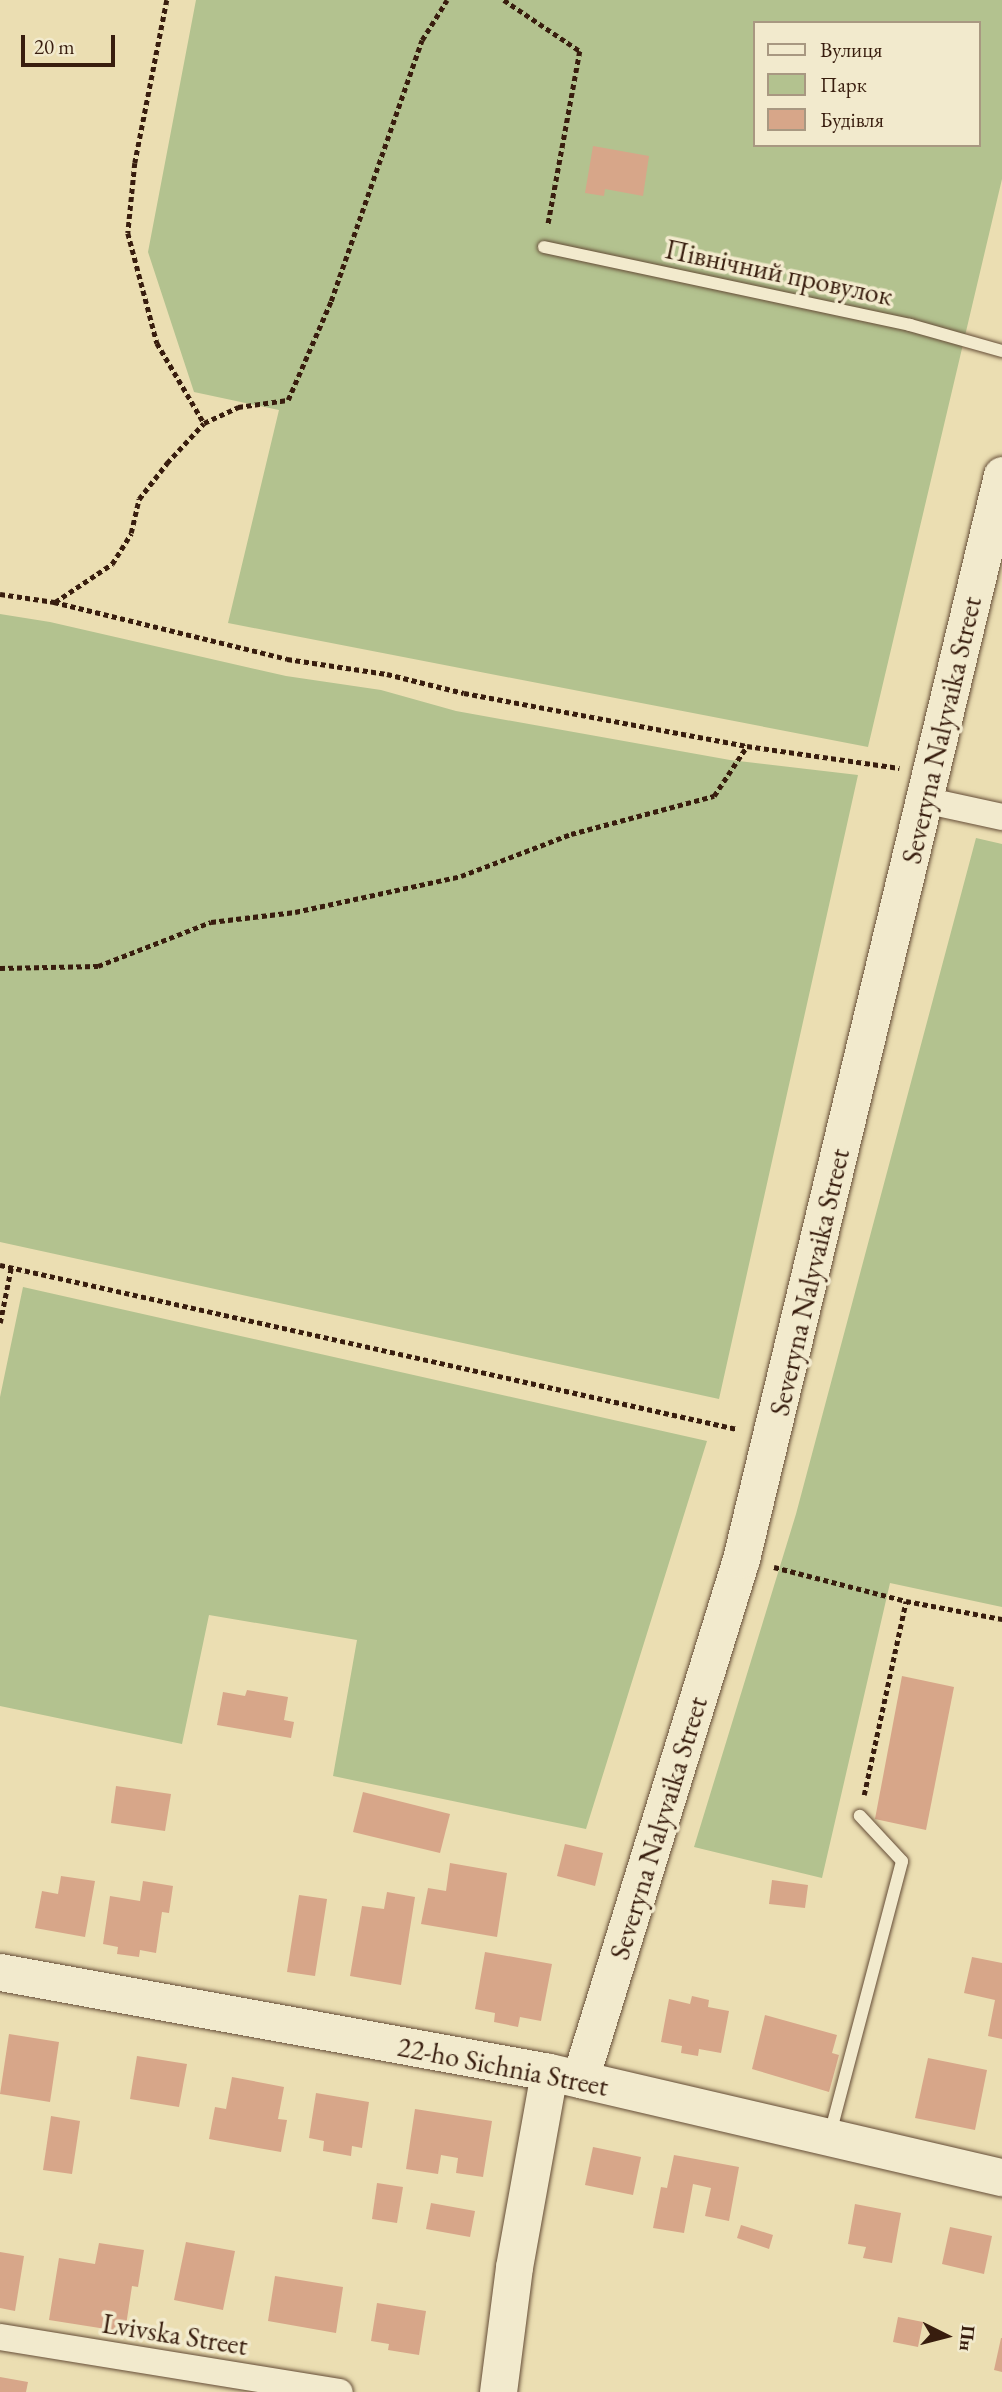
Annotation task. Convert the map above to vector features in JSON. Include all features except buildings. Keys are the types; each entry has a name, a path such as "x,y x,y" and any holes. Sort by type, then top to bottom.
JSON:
{"street":[{"name":"Severyna Nalyvaika Street","path":"498,2392 514,2267 565,2076 741,1559 773,1437 1002,475"},
{"path":"927,788 1002,817"},
{"name":"22-ho Sichnia Street","path":"0,1972 565,2076 1002,2177"},
{"name":"Lvivska Street","path":"0,2337 340,2392"}],"lane":[{"name":"Північний провулок","path":"544,247 910,325 1002,351"},
{"path":"829,2138 902,1861 860,1816"}],"path":[{"path":"167,0 135,163 128,233 157,343 204,423"},
{"path":"54,602 112,564 131,533 139,499 167,463 204,423 238,407 288,400 331,301 422,40 447,0"},
{"path":"504,0 580,51 544,247"},
{"path":"0,594 54,602 287,659 374,672 464,693 747,746 891,766 927,788"},
{"path":"0,968 98,967 211,922 295,912 461,876 571,834 714,796 747,746"},
{"path":"0,1265 773,1437"},
{"path":"0,1324 11,1268"},
{"path":"741,1559 905,1601 1002,1619"},
{"path":"860,1816 905,1601"}],"green space":[{"path":"196,0 1002,0 1002,179 868,747 228,623 279,410 194,392 148,252"},
{"path":"0,614 50,622 286,676 381,690 456,711 730,760 858,775 719,1399 0,1242"},
{"path":"976,838 1002,844 1002,1607 890,1583 822,1878 694,1847 796,1514"},
{"path":"23,1287 707,1441 586,1829 333,1776 357,1640 209,1615 182,1744 0,1706 0,1397"}]}
